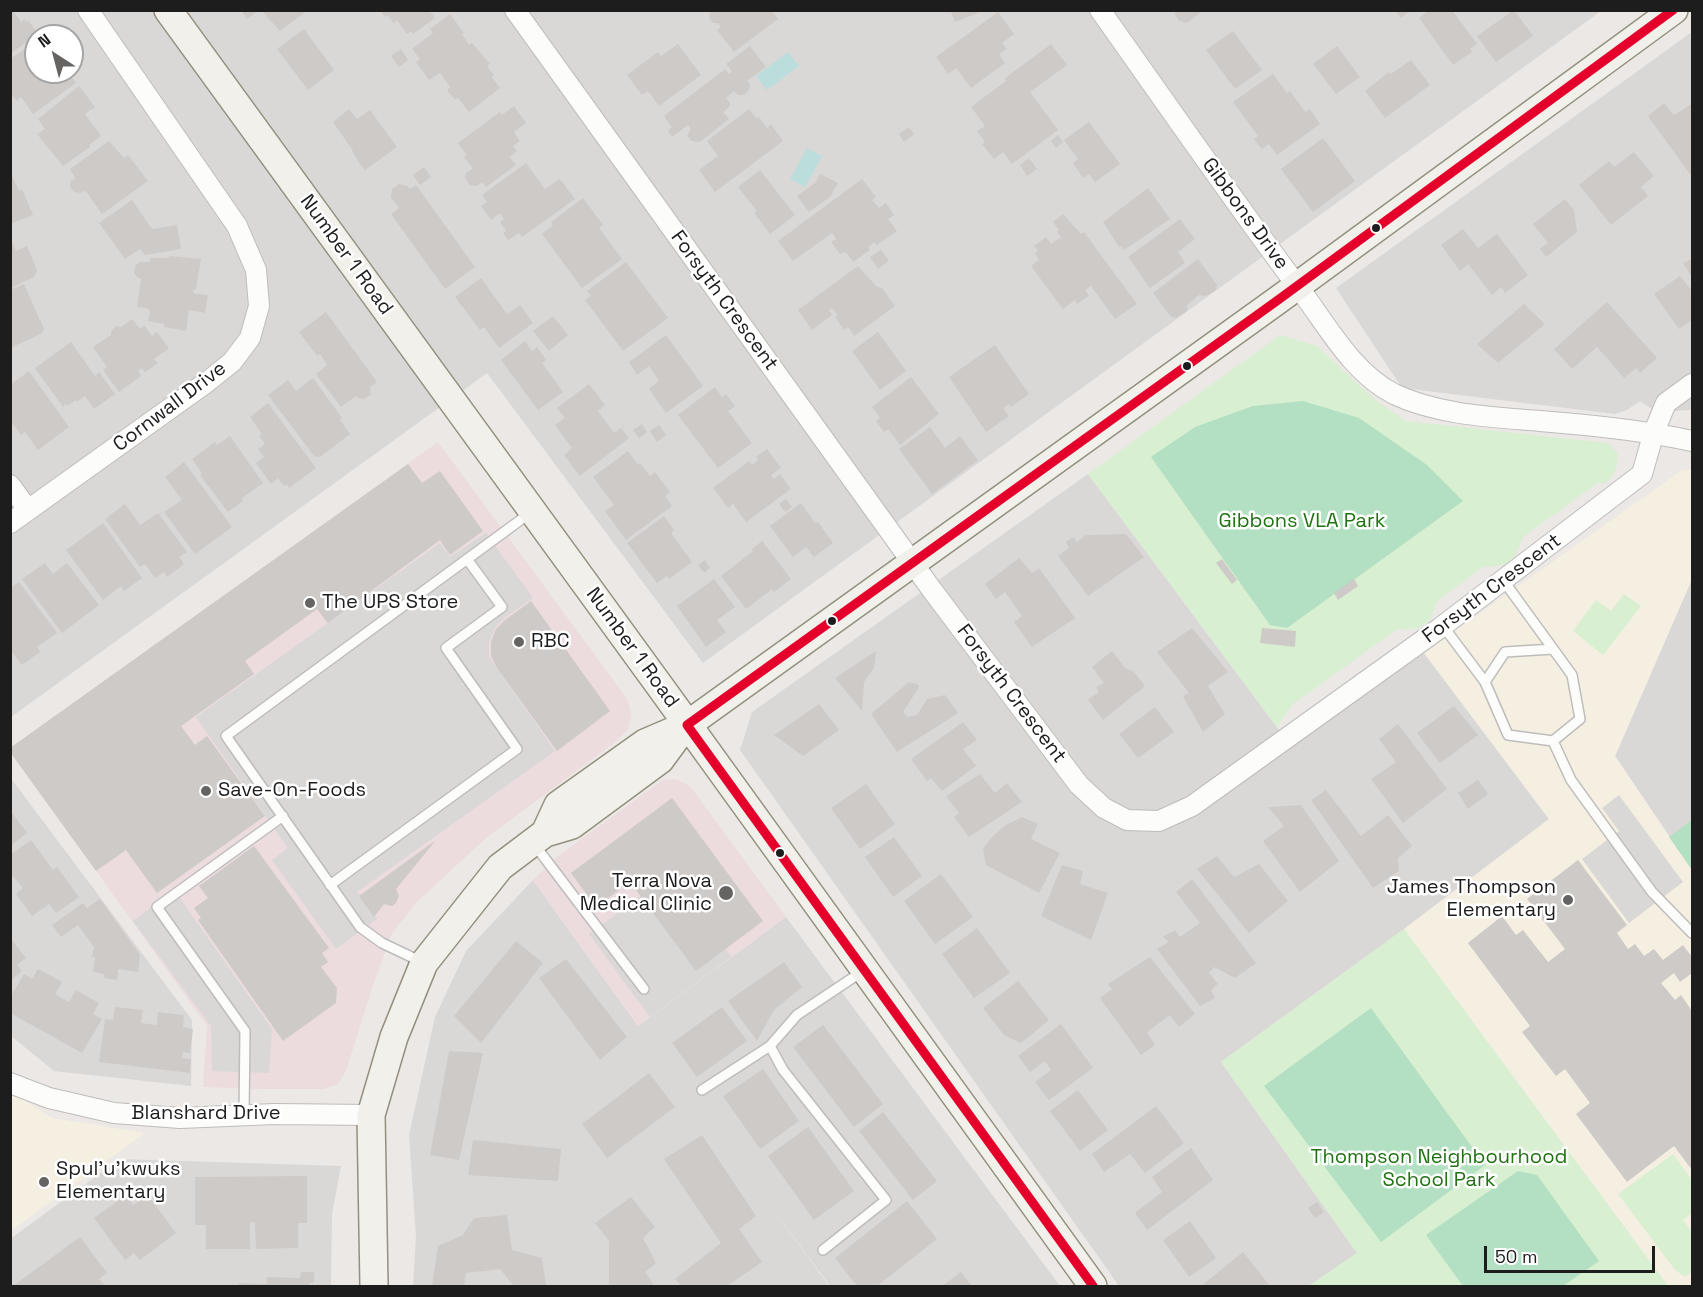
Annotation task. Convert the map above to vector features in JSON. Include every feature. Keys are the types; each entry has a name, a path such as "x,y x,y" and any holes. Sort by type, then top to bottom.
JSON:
{"main road":[{"name":"Number 1 Road","path":"168,10 1093,1287"},
{"path":"374,1287 371,1115 394,1037 424,963 459,916 501,867 538,837 572,825 660,760 687,725 1298,286 1674,10"}],"street":[{"name":"Cornwall Drive","path":"10,523 232,362 250,338 259,306 256,270 237,226 88,10"},
{"name":"Forsyth Crescent","path":"515,10 912,563 1079,784 1104,808 1126,820 1159,821 1192,806 1443,626 1642,474 1654,432 1666,403 1692,384"},
{"name":"Gibbons Drive","path":"1100,10 1356,364 1378,383 1394,394 1438,408 1489,416 1654,432 1692,441"},
{"path":"10,485 28,510"},
{"name":"Blanshard Drive","path":"10,1083 49,1098 114,1113 180,1118 244,1115 371,1115"}],"lane":[{"path":"424,963 382,943 360,927 226,736 532,511"},
{"path":"330,885 517,749 446,648 502,607 467,559"},
{"path":"1443,626 1485,682 1508,735 1553,741 1580,719 1572,675 1503,580"},
{"path":"1485,682 1505,652 1552,649"},
{"path":"1553,741 1571,780 1652,892 1692,933"},
{"path":"244,1115 244,1031 157,907 282,816"},
{"path":"538,837 644,989"},
{"path":"702,1090 770,1046 797,1015 864,970"},
{"path":"770,1046 783,1070 886,1200 823,1250"}],"shaded area":[{"path":"11,11 1601,11 703,663 487,373 11,717"},
{"path":"1692,32 1692,410 1656,412 1640,401 1627,410 1615,414 1402,388 1336,288"},
{"path":"438,442 628,700 631,715 628,730 614,743 486,838 418,901 392,933 346,1071 338,1084 323,1089 203,1087 207,1026 10,748"},
{"name":"James Thompson Elementary","path":"1682,470 1692,470 1692,579 1615,756 1692,870 1692,1286 1668,1286 1404,929 1549,819 1424,653"},
{"path":"1088,474 1291,746 1424,653 1549,819 1404,929 1221,1062 1357,1253 1309,1286 1119,1286 740,750 752,712"},
{"path":"486,533 533,598 504,618 495,628 489,642 489,657 555,751 357,892 377,919 336,949 272,860 288,848 196,717 440,543 450,557"},
{"path":"1692,579 1692,870 1615,756"},
{"path":"10,777 192,1020 191,1086 54,1071 11,1036"},
{"path":"676,779 690,786 786,917 638,1026 533,880 558,856 663,780"},
{"path":"1619,795 1683,882 1629,923 1582,859 1619,831 1602,808"},
{"path":"671,874 731,957 650,1017 589,934"},
{"path":"533,880 638,1026 786,917 1060,1286 830,1286 760,1192 829,1286 413,1286 416,1237 409,1135 435,1017 466,951"},
{"path":"174,890 272,1029 269,1073 212,1071 211,1026 133,921"},
{"name":"Spul'u'kwuks Elementary","path":"10,1091 52,1118 145,1133 11,1231"},
{"path":"120,1159 341,1166 332,1214 331,1286 11,1286 10,1239"}],"green space":[{"name":"Gibbons VLA Park","path":"1280,335 1317,346 1374,399 1406,421 1607,443 1617,452 1617,462 1616,470 1605,484 1598,483 1523,537 1515,556 1504,565 1483,567 1437,601 1430,620 1419,628 1396,630 1293,704 1277,727 1088,474"},
{"path":"1303,401 1359,418 1427,465 1463,501 1287,628 1270,625 1151,457 1195,427 1253,406"},
{"path":"1624,594 1641,606 1603,655 1573,631 1596,600 1611,611"},
{"path":"1692,820 1692,870 1669,837"},
{"name":"Thompson Neighbourhood School Park","path":"1404,929 1668,1286 1309,1286 1357,1253 1221,1062"},
{"path":"1371,1008 1485,1165 1381,1242 1264,1086"},
{"path":"1673,1154 1692,1180 1692,1213 1683,1220 1692,1232 1692,1271 1685,1277 1675,1270 1618,1194"},
{"path":"1518,1171 1537,1175 1599,1261 1563,1286 1463,1286 1426,1235"}],"water":[{"path":"788,52 799,66 767,90 756,76"},
{"path":"807,148 822,156 805,187 790,179"}],"building":[{"path":"10,10 13,10 21,22 25,19 31,24 24,24 24,44 10,54"},
{"path":"241,10 259,10 247,19"},
{"path":"261,10 308,10 280,31"},
{"path":"380,10 429,10 435,18 413,34 411,31 407,34 397,20 393,23 388,15 385,17"},
{"path":"711,10 771,10 778,19 734,52 717,30 721,27 709,18"},
{"path":"946,10 983,11 955,22 951,12 947,13"},
{"path":"1175,10 1204,10 1187,23 1179,21"},
{"path":"1395,10 1411,10 1401,18"},
{"path":"1429,10 1452,10 1477,44 1470,49 1472,52 1453,65 1419,18"},
{"path":"1514,10 1533,36 1496,62 1477,36"},
{"path":"998,12 1014,34 1002,43 1007,49 999,54 1005,63 971,88 956,68 948,74 936,57"},
{"path":"450,14 464,33 462,34 469,45 472,43 490,64 487,66 500,88 469,112 458,98 455,100 447,90 450,87 440,73 429,80 416,62 420,59 412,49 433,33 430,29"},
{"path":"304,29 334,70 308,90 277,49"},
{"path":"1233,31 1262,70 1235,89 1206,50"},
{"path":"678,44 701,75 659,106 648,91 642,95 627,75 658,52 661,56"},
{"path":"1051,44 1067,65 1030,92 1058,130 1012,164 1003,152 994,159 982,144 985,142 977,131 985,126 971,107"},
{"path":"750,46 766,67 747,81 750,84 749,90 744,95 738,95 734,91 726,98 730,106 723,112 729,119 700,142 692,141 687,136 691,129 688,125 672,137 668,131 672,127 664,116 725,69 729,74 732,71 726,64"},
{"path":"1337,46 1360,77 1336,94 1313,64"},
{"path":"24,49 24,84 75,84 33,114 21,97 17,101 10,92 10,85 13,84 10,81 10,59"},
{"path":"401,49 408,60 399,67 391,56"},
{"path":"1411,60 1430,85 1385,118 1365,91 1389,72 1391,74"},
{"path":"1273,74 1287,93 1290,91 1305,112 1310,109 1320,124 1277,155 1269,144 1262,149 1254,139 1258,136 1233,102"},
{"path":"79,86 95,107 85,114 101,136 89,145 90,147 63,166 37,134 45,129 38,119"},
{"path":"1692,101 1692,177 1648,116 1664,103 1674,115 1690,105"},
{"path":"514,106 526,123 514,132 520,141 513,146 517,151 510,157 516,165 486,187 482,182 477,186 470,185 465,178 466,173 473,168 464,157 467,155 458,143 500,112 502,115"},
{"path":"349,109 357,119 370,110 397,147 365,170 333,122"},
{"path":"749,109 767,128 771,124 783,141 715,192 699,170 718,156 707,141"},
{"path":"1089,122 1120,164 1095,182 1089,174 1083,178 1073,163 1078,159 1064,140"},
{"path":"909,127 914,134 904,142 899,134"},
{"path":"1058,135 1063,142 1056,148 1051,141"},
{"path":"1323,138 1355,181 1313,212 1281,169"},
{"path":"109,141 124,158 128,155 148,181 102,214 85,190 81,193 74,192 70,187 71,181 75,178 70,169"},
{"path":"1634,152 1654,176 1641,187 1648,196 1611,225 1579,185 1609,161 1614,167"},
{"path":"1029,158 1037,169 1027,176 1020,165"},
{"path":"526,163 545,189 560,179 575,199 522,237 519,233 508,240 503,233 506,231 500,222 504,219 500,213 491,220 481,206 487,202 482,195"},
{"path":"424,167 431,177 420,185 413,175"},
{"path":"760,170 795,215 770,234 754,213 757,211 738,187"},
{"path":"10,171 19,191 22,189 33,215 10,224"},
{"path":"820,174 838,183 830,197 809,212 797,196 815,183"},
{"path":"862,179 876,197 872,200 879,208 886,203 894,215 888,219 897,231 877,245 874,242 868,247 870,250 853,262 846,252 840,254 831,242 836,239 832,233 793,261 778,241"},
{"path":"399,184 410,189 416,185 475,267 445,289 391,214 399,208 391,197 392,189"},
{"path":"1148,188 1170,219 1124,250 1121,246 1119,247 1103,222"},
{"path":"583,198 603,225 599,228 622,259 582,288 542,234 553,225 551,222"},
{"path":"1565,199 1574,210 1577,232 1546,257 1540,249 1548,243 1533,224"},
{"path":"132,200 152,229 177,225 181,249 145,255 140,249 125,259 99,223"},
{"path":"1063,214 1081,234 1084,232 1137,304 1115,319 1091,286 1085,290 1089,296 1077,304 1075,300 1063,309 1031,266 1039,260 1035,253 1038,251 1034,246 1046,237 1051,244 1061,237 1053,222"},
{"path":"1180,219 1195,239 1178,252 1185,263 1150,288 1128,257"},
{"path":"1463,229 1478,248 1497,234 1528,275 1505,293 1501,287 1492,295 1468,264 1460,271 1441,245"},
{"path":"10,239 16,251 27,246 37,270 34,277 10,288"},
{"path":"881,250 889,261 878,269 870,257"},
{"path":"169,256 201,259 196,290 194,289 193,293 208,295 205,313 189,310 186,331 148,321 150,312 147,308 137,307 141,278 134,273 135,266 140,262 150,262 150,258 169,258"},
{"path":"1198,259 1217,285 1216,290 1206,296 1199,295 1187,305 1187,311 1176,318 1171,317 1153,293"},
{"path":"1692,259 1692,277 1683,263"},
{"path":"626,262 668,318 623,351 585,300 591,296 587,291"},
{"path":"858,266 877,287 882,288 895,306 854,336 848,327 844,330 835,317 838,315 832,308 829,310 832,315 812,330 798,310"},
{"path":"1680,276 1692,291 1692,320 1679,329 1654,294"},
{"path":"481,278 507,314 520,305 533,323 499,348 484,327 480,330 455,297"},
{"path":"24,284 44,329 41,334 10,348 10,290"},
{"path":"1607,302 1657,358 1640,373 1636,368 1624,378 1597,347 1572,369 1554,349"},
{"path":"1524,304 1545,324 1498,363 1477,344"},
{"path":"326,312 377,382 370,387 371,395 364,399 356,396 341,407 316,374 327,365 320,354 317,356 299,332"},
{"path":"553,316 568,335 549,351 533,331"},
{"path":"132,319 140,329 144,325 152,336 157,332 169,348 154,359 158,363 145,372 142,368 138,371 141,376 119,392 103,370 107,367 93,347 111,335 111,331 116,326 121,327"},
{"path":"878,332 906,371 880,390 852,351"},
{"path":"666,335 703,386 666,413 649,389 659,381 649,366 637,375 629,362"},
{"path":"525,341 532,351 537,347 546,360 542,363 563,392 538,410 501,360"},
{"path":"71,342 95,376 99,372 115,394 94,409 85,396 63,407 35,368"},
{"path":"995,345 1029,394 1011,407 1009,404 1003,408 1009,416 986,432 949,377"},
{"path":"29,371 69,427 38,450 25,432 21,435 10,420 10,385"},
{"path":"911,377 939,414 900,445 888,429 884,432 876,421 880,418 872,407"},
{"path":"313,378 342,418 340,420 350,434 320,457 314,456 268,395 288,380 296,391"},
{"path":"589,384 605,405 598,411 614,433 621,428 629,438 580,476 564,455 572,448 555,425 565,418 557,408"},
{"path":"715,387 722,397 726,394 735,406 728,411 752,443 718,468 678,415"},
{"path":"268,403 316,468 289,488 287,484 284,486 278,478 271,484 256,463 264,457 258,449 265,444 259,436 262,434 250,417"},
{"path":"642,424 647,432 639,438 633,430"},
{"path":"659,425 666,435 657,442 650,431"},
{"path":"930,427 945,448 960,436 978,460 932,494 899,449"},
{"path":"230,436 263,483 242,498 243,501 228,512 200,475 202,473 192,459 215,442 217,445"},
{"path":"767,449 781,468 771,475 774,479 780,474 791,489 746,522 733,504 728,508 713,488 749,461 752,465 758,460 756,457"},
{"path":"628,451 650,476 655,472 670,492 665,496 672,506 626,540 605,511 614,505 593,477"},
{"path":"184,462 232,527 195,554 164,512 182,500 165,477"},
{"path":"408,464 422,483 440,471 483,531 450,555 440,540 328,623 317,609 245,661 254,674 181,726 195,745 207,736 265,816 157,893 126,850 96,871 10,752 10,748"},
{"path":"786,499 792,507 785,512 779,504"},
{"path":"801,503 833,543 814,557 806,547 793,557 770,526"},
{"path":"125,504 140,525 158,513 187,552 179,557 184,564 167,577 164,572 155,578 145,564 140,567 105,519"},
{"path":"664,516 674,530 671,533 692,562 669,579 667,576 657,583 627,543"},
{"path":"103,523 142,578 124,591 121,586 103,600 66,550"},
{"path":"1126,534 1144,557 1088,596 1058,556 1069,548 1066,542 1073,537 1077,542 1086,535"},
{"path":"762,541 791,579 774,592 772,589 746,609 721,576"},
{"path":"1019,558 1032,573 1039,568 1075,618 1032,647 1014,622 1022,616 1005,592 996,599 985,584"},
{"path":"1222,559 1237,580 1232,584 1216,563"},
{"path":"705,560 710,568 704,573 698,565"},
{"path":"45,563 53,574 67,563 99,605 62,633 22,579"},
{"path":"714,579 735,607 717,620 726,632 706,647 677,606"},
{"path":"1354,579 1358,586 1338,600 1334,593"},
{"path":"19,582 57,633 37,647 40,652 22,665 10,650 10,588"},
{"path":"531,601 610,711 557,751 497,668 491,656 491,642 496,629"},
{"path":"1192,628 1228,672 1208,686 1225,714 1203,732 1183,696 1189,693 1157,652"},
{"path":"1262,628 1296,631 1295,647 1260,643"},
{"path":"876,651 874,668 864,682 862,711 835,678"},
{"path":"1112,651 1125,668 1134,672 1145,686 1103,720 1088,700 1099,692 1096,687 1104,683 1092,667"},
{"path":"909,682 919,687 903,712 907,717 917,715 927,699 945,695 958,713 897,752 871,714"},
{"path":"819,704 839,730 803,756 774,735"},
{"path":"1454,706 1478,735 1440,763 1417,733"},
{"path":"1155,707 1174,732 1138,758 1119,734"},
{"path":"963,722 977,740 963,749 976,766 942,791 931,778 927,781 911,759"},
{"path":"1398,724 1447,789 1403,823 1371,779 1396,762 1379,739"},
{"path":"980,774 995,793 1007,783 1022,802 969,837 954,817 959,813 946,796"},
{"path":"1478,780 1488,794 1468,809 1458,793"},
{"path":"866,784 895,824 860,849 831,808"},
{"path":"1326,790 1361,836 1388,815 1412,846 1398,858 1399,871 1373,888 1311,800"},
{"path":"672,798 763,921 696,971 630,882 596,907 571,873"},
{"path":"1301,805 1339,861 1300,892 1263,841 1284,826 1268,807"},
{"path":"10,810 27,833 10,846"},
{"path":"1022,817 1038,824 1031,839 1060,853 1039,893 986,865 983,848 1006,825"},
{"path":"894,837 922,876 893,897 865,857"},
{"path":"31,840 53,870 57,867 79,897 56,913 49,904 32,916 16,894 23,888 10,873 10,855"},
{"path":"436,840 396,889 399,896 396,903 392,906 384,904 374,917 359,896"},
{"path":"254,846 329,948 322,953 328,962 321,967 337,988 336,1003 283,1041 198,920 201,918 194,908 208,898 199,886"},
{"path":"1217,856 1234,877 1259,864 1288,901 1249,933 1197,869"},
{"path":"1578,860 1627,925 1617,933 1628,949 1635,944 1644,956 1654,949 1663,960 1683,945 1692,957 1692,973 1680,982 1674,973 1661,983 1675,1000 1681,995 1692,1011 1692,1170 1674,1146 1627,1182 1576,1114 1590,1103 1565,1069 1556,1076 1522,1032 1530,1026 1468,943 1502,916 1516,935 1523,930 1548,962 1565,949 1527,899"},
{"path":"1062,865 1083,871 1080,884 1108,893 1091,940 1041,916"},
{"path":"941,874 973,917 935,944 904,901"},
{"path":"1192,879 1256,963 1235,978 1214,967 1209,973 1218,984 1211,990 1215,998 1200,1006 1157,949 1169,942 1163,937 1175,930 1180,937 1200,923 1176,892"},
{"path":"100,899 140,955 138,972 118,969 117,980 104,978 104,974 93,972 94,947 78,925 61,937 52,925 83,903 87,908"},
{"path":"977,928 1010,973 974,998 942,954"},
{"path":"10,938 26,958 17,965 22,971 10,981"},
{"path":"516,941 543,963 481,1043 454,1016"},
{"path":"1150,957 1195,1014 1179,1027 1170,1015 1147,1032 1155,1045 1141,1055 1100,998 1112,989 1108,984"},
{"path":"566,959 627,1037 600,1060 539,978"},
{"path":"784,962 802,987 774,1010 757,1041 728,1001"},
{"path":"38,969 62,982 55,994 69,1002 76,990 99,1003 93,1014 102,1019 82,1053 10,1013 10,998 24,974 32,979"},
{"path":"1018,981 1049,1020 1021,1043 1004,1035 983,1008"},
{"path":"115,1007 143,1010 141,1023 157,1025 158,1012 184,1015 183,1027 193,1029 190,1053 183,1052 182,1058 191,1059 190,1073 99,1062 105,1019 113,1020"},
{"path":"722,1007 747,1041 697,1077 672,1043"},
{"path":"1061,1024 1093,1068 1049,1100 1035,1082 1051,1070 1045,1061 1030,1072 1018,1056"},
{"path":"823,1025 883,1104 854,1127 793,1047"},
{"path":"449,1051 483,1053 459,1160 430,1155"},
{"path":"763,1069 799,1121 760,1149 723,1096"},
{"path":"649,1073 675,1107 607,1158 582,1124"},
{"path":"1078,1090 1108,1130 1080,1151 1050,1111"},
{"path":"1156,1106 1184,1143 1145,1173 1130,1154 1104,1172 1092,1154"},
{"path":"883,1112 937,1181 913,1200 859,1131"},
{"path":"808,1127 854,1191 814,1220 768,1156"},
{"path":"702,1135 756,1216 739,1229 762,1262 727,1286 681,1286 675,1279 721,1243 664,1159"},
{"path":"473,1140 561,1149 558,1181 468,1175"},
{"path":"1191,1148 1213,1180 1147,1230 1135,1213 1162,1192 1152,1177"},
{"path":"307,1176 307,1223 298,1223 298,1248 256,1249 255,1222 250,1222 250,1249 206,1249 206,1225 195,1225 195,1177"},
{"path":"126,1195 133,1205 148,1195 176,1233 140,1260 134,1253 125,1260 94,1218"},
{"path":"631,1197 655,1227 643,1238 656,1263 645,1272 654,1285 609,1286 609,1241 595,1223"},
{"path":"907,1201 937,1239 877,1286 857,1286 835,1258"},
{"path":"1317,1202 1324,1212 1315,1218 1308,1208"},
{"path":"507,1215 512,1250 542,1258 546,1286 514,1286 500,1269 466,1273 464,1286 432,1286 438,1246 463,1235 474,1218"},
{"path":"1190,1221 1216,1258 1189,1277 1163,1240"},
{"path":"80,1237 107,1273 99,1279 105,1286 13,1286"},
{"path":"1243,1252 1270,1286 1201,1286"},
{"path":"301,1272 314,1272 314,1283 310,1283 310,1286 239,1286 239,1283 266,1284 267,1277 300,1278"},
{"path":"961,1272 972,1286 942,1286"}],"transit line":[{"path":"687,725 1278,300 1673,10"},
{"path":"687,725 1093,1286"}],"place":[{"name":"The UPS Store","path":"310,603"},
{"name":"RBC","path":"519,642"},
{"name":"Save-On-Foods","path":"206,791"},
{"name":"Terra Nova Medical Clinic","path":"726,893"},
{"name":"James Thompson Elementary","path":"1568,900"},
{"name":"Spul'u'kwuks Elementary","path":"44,1182"}]}
